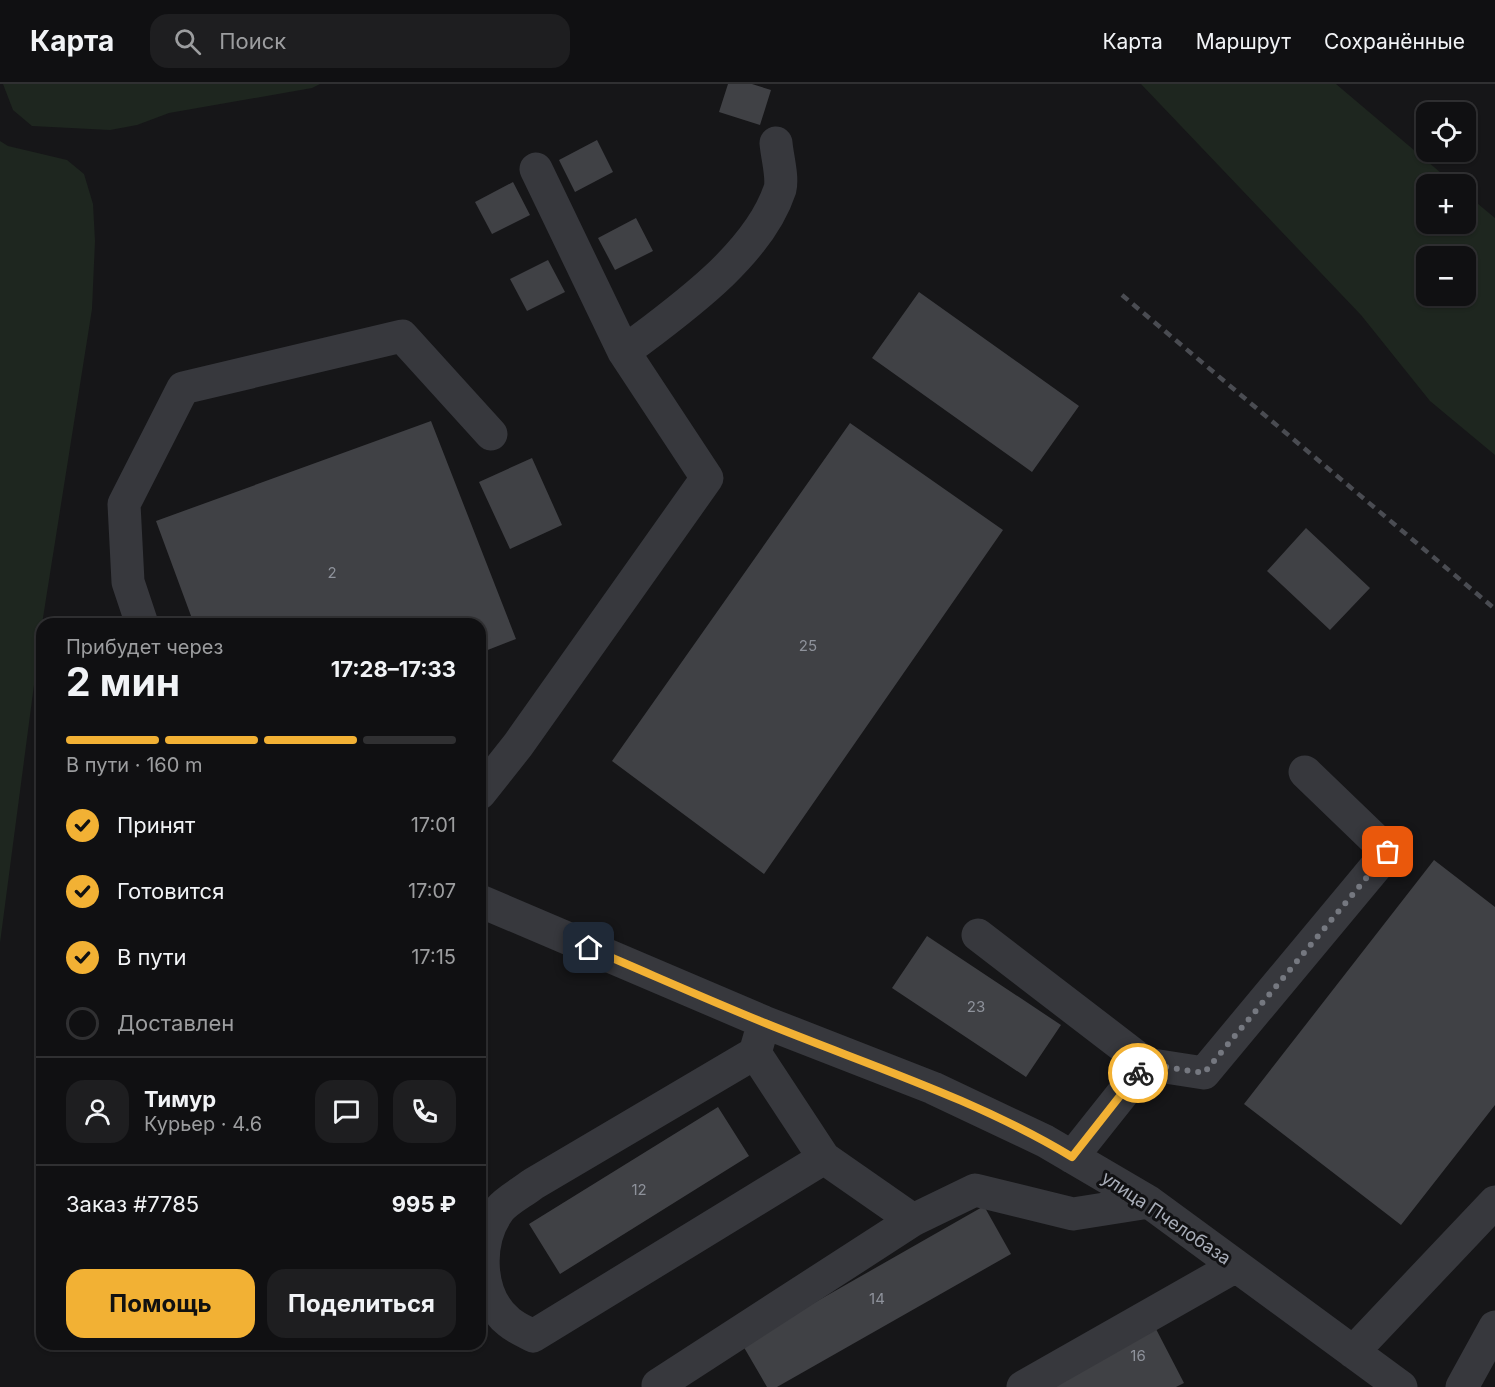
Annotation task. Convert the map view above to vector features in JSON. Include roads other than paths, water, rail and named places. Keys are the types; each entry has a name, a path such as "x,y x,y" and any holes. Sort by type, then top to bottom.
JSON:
{"street":[{"path":"624,352 699,294 754,238 780,187 776,143"},
{"path":"486,785 518,745 707,478 624,352 536,169"},
{"path":"140,618 128,582 124,504 183,388 402,336 491,434"},
{"path":"978,934 1146,1064 1204,1073 1388,852 1305,772"},
{"name":"улица Пчелобаза","path":"486,904 764,1023 933,1088 1045,1141 1149,1202 1401,1387"},
{"path":"486,1243 488,1233 500,1209 533,1184 755,1053 764,1023"},
{"path":"755,1053 824,1158 913,1220"},
{"path":"1072,1157 1146,1064"},
{"path":"486,1286 487,1292 508,1322 533,1336 824,1158"},
{"path":"658,1384 913,1220 975,1190 1073,1214 1149,1202"},
{"path":"1353,1352 1495,1202"},
{"path":"1023,1387 1236,1266"},
{"path":"1462,1387 1495,1327"}],"railway":[{"path":"1122,295 1495,609"}]}
